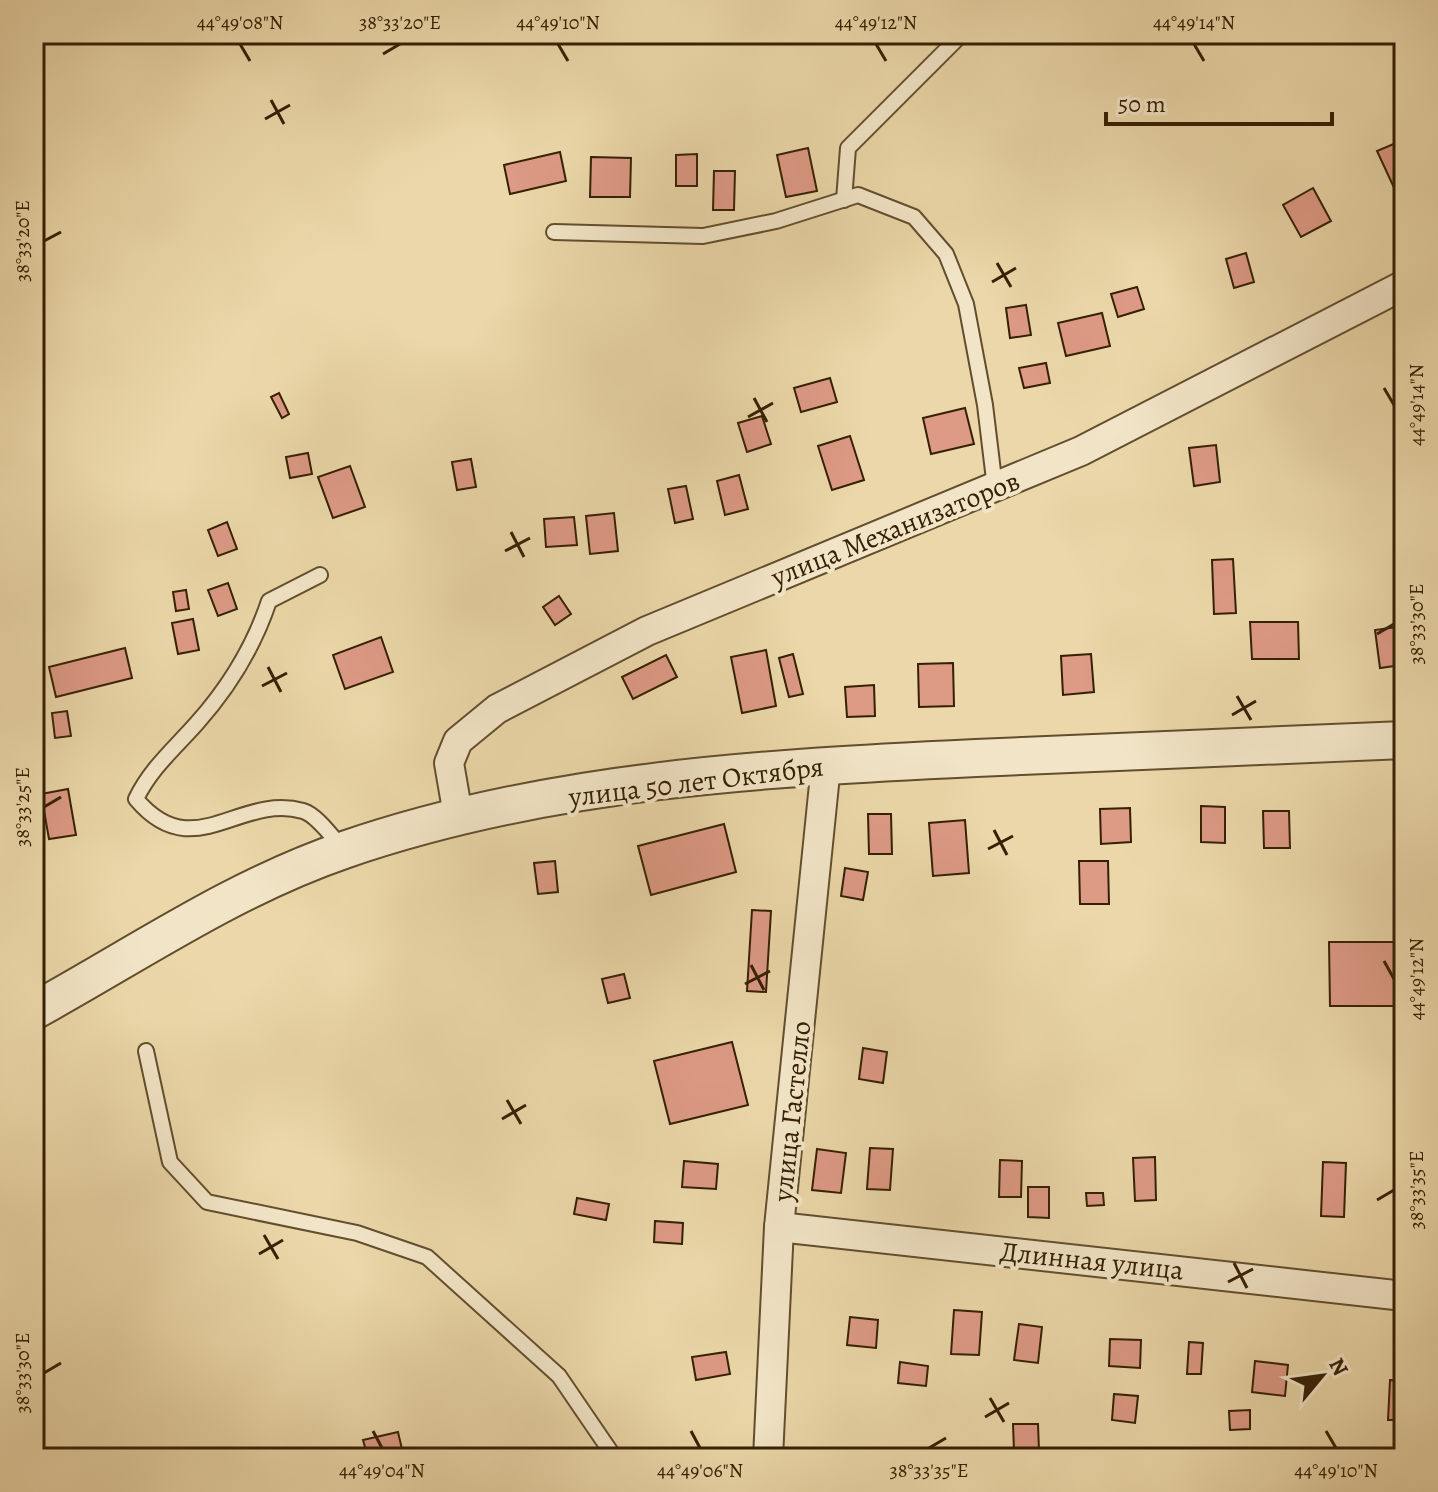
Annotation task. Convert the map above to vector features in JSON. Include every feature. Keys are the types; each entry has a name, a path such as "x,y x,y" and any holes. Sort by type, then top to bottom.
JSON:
{"street":[{"name":"улица Механизаторов","path":"458,815 449,763 458,741 497,709 647,631 1081,451 1404,285"},
{"name":"улица 50 лет Октября","path":"34,1011 204,913 292,869 458,815 619,784 826,765 1404,740"},
{"name":"улица Гастелло","path":"768,1458 779,1227 826,765"},
{"name":"Длинная улица","path":"779,1227 1404,1296"}],"lane":[{"path":"844,200 848,148 962,34"},
{"path":"554,232 703,236 776,221 858,195 914,217 946,254 966,304 985,405 995,488"},
{"path":"320,575 269,601 257,636 234,675 199,720 147,777 136,799 153,819 181,829 220,824 268,807 306,811 344,850"},
{"path":"146,1051 170,1162 207,1202 357,1233 427,1257 559,1376 615,1458"}],"building":[{"path":"1403,140 1404,189 1396,192 1377,151"},
{"path":"808,148 817,191 786,197 777,155"},
{"path":"560,152 566,181 510,194 504,165"},
{"path":"697,154 697,186 676,186 676,155"},
{"path":"591,157 631,158 630,197 590,197"},
{"path":"714,171 735,171 734,210 713,210"},
{"path":"1313,188 1331,221 1301,237 1283,205"},
{"path":"1246,253 1254,282 1234,288 1226,259"},
{"path":"1137,287 1144,309 1118,317 1111,294"},
{"path":"1026,305 1031,335 1010,338 1006,308"},
{"path":"1102,313 1110,346 1066,356 1058,323"},
{"path":"1046,363 1050,383 1024,388 1019,368"},
{"path":"830,378 837,402 801,412 794,388"},
{"path":"279,393 289,414 282,418 271,397"},
{"path":"965,408 974,444 931,454 923,418"},
{"path":"762,416 771,444 747,452 738,423"},
{"path":"850,436 864,480 832,490 818,446"},
{"path":"1216,445 1220,482 1194,486 1189,448"},
{"path":"308,453 312,474 290,478 286,457"},
{"path":"471,459 476,487 457,490 452,462"},
{"path":"350,466 365,507 333,518 318,477"},
{"path":"739,475 748,509 725,515 717,481"},
{"path":"686,486 693,519 675,523 668,489"},
{"path":"614,513 618,551 590,554 586,516"},
{"path":"574,517 577,545 546,547 544,519"},
{"path":"227,522 237,549 218,556 208,530"},
{"path":"1233,559 1236,613 1214,614 1212,560"},
{"path":"228,583 237,609 218,616 208,590"},
{"path":"186,590 189,609 176,611 173,592"},
{"path":"559,596 571,614 555,625 543,607"},
{"path":"193,619 199,650 178,654 172,623"},
{"path":"1250,622 1298,622 1299,659 1252,659"},
{"path":"1397,627 1402,665 1380,668 1375,630"},
{"path":"381,637 393,672 345,689 333,655"},
{"path":"125,648 132,678 56,697 49,667"},
{"path":"766,650 776,706 742,713 731,657"},
{"path":"793,654 803,694 789,697 779,658"},
{"path":"1091,654 1094,692 1063,695 1061,656"},
{"path":"666,655 677,677 633,699 622,677"},
{"path":"953,663 954,706 919,707 918,664"},
{"path":"874,685 875,716 847,717 845,687"},
{"path":"67,711 71,736 55,738 52,713"},
{"path":"68,789 76,835 49,839 41,794"},
{"path":"1201,806 1225,807 1225,843 1201,842"},
{"path":"1130,808 1131,842 1101,844 1100,809"},
{"path":"1263,811 1289,811 1290,848 1264,848"},
{"path":"868,814 891,814 892,854 869,854"},
{"path":"965,820 969,873 933,876 929,823"},
{"path":"724,824 736,872 651,895 638,846"},
{"path":"555,861 558,892 538,894 534,863"},
{"path":"1079,861 1108,861 1109,904 1080,904"},
{"path":"845,868 868,872 863,900 841,896"},
{"path":"752,910 771,911 766,992 747,991"},
{"path":"1329,942 1404,942 1404,1006 1330,1006"},
{"path":"624,974 630,998 608,1003 602,979"},
{"path":"732,1042 748,1105 670,1124 654,1061"},
{"path":"863,1048 887,1052 883,1083 859,1079"},
{"path":"870,1148 893,1149 890,1190 867,1189"},
{"path":"817,1149 846,1153 841,1193 812,1190"},
{"path":"1155,1157 1156,1200 1135,1201 1133,1158"},
{"path":"1000,1160 1022,1161 1021,1197 999,1197"},
{"path":"684,1161 718,1164 716,1189 682,1187"},
{"path":"1323,1162 1346,1163 1344,1217 1321,1216"},
{"path":"1398,1180 1404,1180 1404,1216 1397,1216"},
{"path":"1028,1187 1049,1187 1049,1218 1028,1217"},
{"path":"1086,1193 1103,1193 1104,1205 1087,1206"},
{"path":"577,1198 609,1204 606,1220 574,1214"},
{"path":"655,1221 683,1223 682,1244 654,1242"},
{"path":"954,1310 982,1312 979,1355 951,1354"},
{"path":"850,1317 878,1320 876,1348 847,1345"},
{"path":"1019,1324 1042,1327 1038,1363 1014,1360"},
{"path":"1110,1339 1141,1340 1140,1368 1109,1366"},
{"path":"1189,1342 1203,1343 1201,1374 1187,1374"},
{"path":"726,1352 730,1374 696,1380 692,1357"},
{"path":"1255,1361 1288,1365 1285,1396 1252,1392"},
{"path":"900,1362 928,1366 926,1386 898,1383"},
{"path":"1390,1380 1404,1381 1404,1420 1388,1420"},
{"path":"1114,1394 1138,1396 1135,1423 1112,1420"},
{"path":"1250,1410 1250,1429 1230,1430 1229,1411"},
{"path":"1013,1424 1038,1424 1039,1451 1014,1451"},
{"path":"398,1432 404,1458 368,1458 363,1440"}]}
